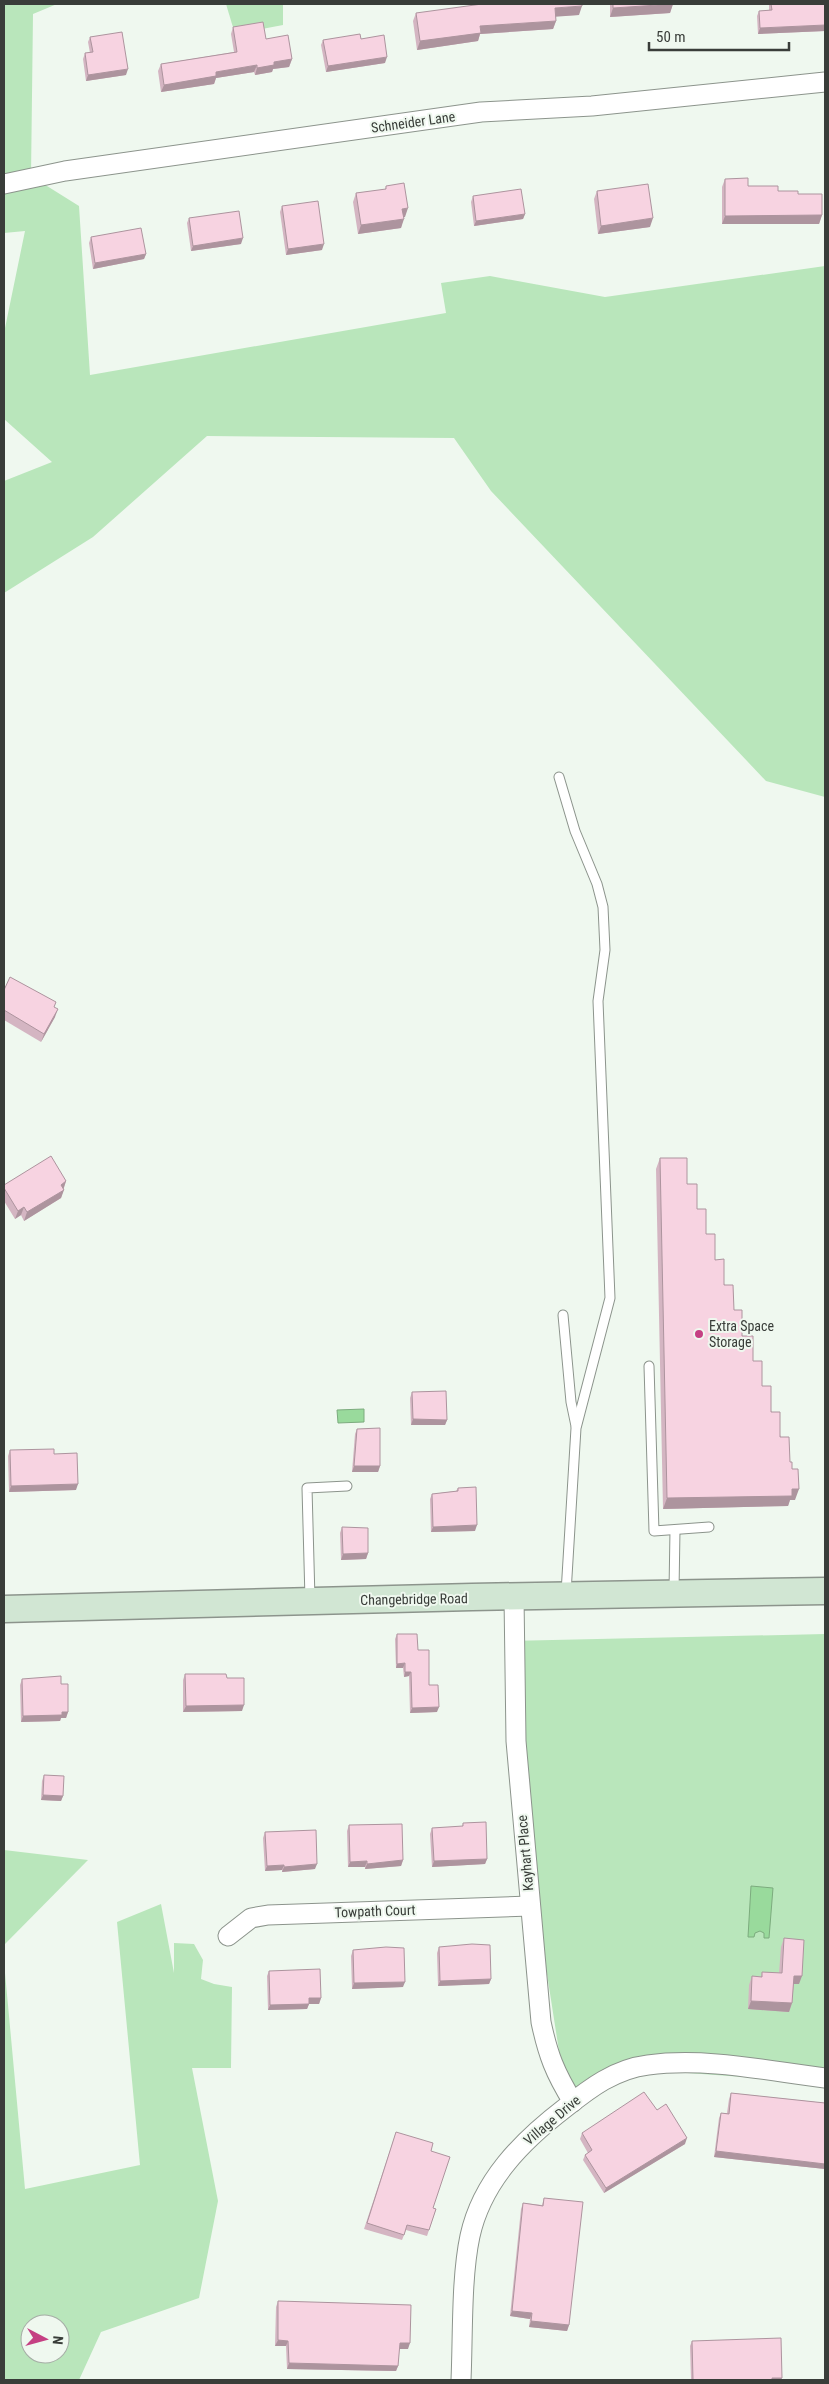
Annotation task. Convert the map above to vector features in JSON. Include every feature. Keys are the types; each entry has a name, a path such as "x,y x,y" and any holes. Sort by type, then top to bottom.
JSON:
{"main road":[{"name":"Changebridge Road","path":"4,1609 825,1591"}],"street":[{"name":"Schneider Lane","path":"4,184 65,171 481,112 584,107 825,82"},
{"name":"Kayhart Place","path":"514,1597 516,1741 541,2022 547,2050 555,2073 573,2102"},
{"name":"Towpath Court","path":"228,1936 251,1918 268,1915 530,1906"},
{"name":"Village Drive","path":"461,2380 466,2262 470,2236 478,2212 502,2168 527,2138 598,2083 621,2072 658,2064 707,2063 825,2078"}],"lane":[{"path":"559,777 575,831 597,884 602,907 606,950 598,1000 610,1298 576,1428 566,1596"},
{"path":"563,1315 571,1402 576,1428"},
{"path":"649,1366 654,1531 709,1527"},
{"path":"310,1601 307,1488 347,1486"},
{"path":"674,1530 674,1594"}],"shaded area":[{"path":"4,4 57,4 33,14 31,176 79,206 90,375 446,313 441,283 490,276 605,297 825,266 825,797 766,781 491,491 454,438 207,436 93,537 4,593 4,481 52,462 4,419 4,333 25,231 4,233"},
{"path":"226,4 283,4 283,25 235,34"},
{"path":"364,1409 364,1422 338,1423 337,1410"},
{"path":"825,1634 825,2083 646,2070 566,2096 514,1762 508,1641"},
{"path":"4,1850 88,1860 4,1945"},
{"path":"751,1886 773,1888 769,1938 764,1938 764,1933 760,1931 755,1933 754,1937 748,1937"},
{"path":"161,1904 174,1973 174,1943 194,1944 203,1960 201,1979 214,1984 232,1987 231,2068 192,2068 218,2201 199,2298 101,2332 79,2380 4,2380 4,1962 25,2189 140,2165 117,1922"}],"building":[{"path":"482,4 582,4 582,6 555,8 556,21 480,26 481,33 420,41 416,13"},
{"path":"613,4 673,4 613,8"},
{"path":"771,4 825,4 825,25 760,28 759,11 772,10"},
{"path":"263,22 266,39 288,35 292,59 274,62 274,65 257,68 257,65 216,72 216,76 164,85 161,64 237,52 233,27"},
{"path":"122,32 128,69 88,75 85,53 93,52 90,37"},
{"path":"360,34 361,39 384,35 387,57 328,66 323,40"},
{"path":"748,178 748,186 778,186 778,191 798,191 798,194 822,194 822,215 725,216 725,179"},
{"path":"404,183 408,208 402,209 404,219 361,225 356,193 386,189 386,186"},
{"path":"648,184 653,218 601,226 597,191"},
{"path":"521,189 525,214 476,221 473,196"},
{"path":"318,201 324,244 288,249 282,206"},
{"path":"239,211 243,238 193,246 189,218"},
{"path":"141,228 146,254 95,263 91,237"},
{"path":"10,977 56,1002 54,1007 58,1009 44,1034 4,1010 4,990"},
{"path":"51,1156 66,1181 61,1185 64,1190 27,1212 24,1207 18,1211 4,1185"},
{"name":"Extra Space Storage","path":"660,1158 687,1158 687,1184 697,1184 697,1209 706,1209 706,1234 715,1234 715,1260 724,1259 724,1285 733,1285 734,1310 742,1310 742,1336 753,1336 753,1361 762,1361 762,1386 771,1386 771,1412 780,1412 780,1437 789,1437 790,1462 792,1462 792,1469 798,1469 799,1489 792,1489 792,1496 667,1498"},
{"path":"446,1391 447,1420 413,1419 412,1392"},
{"path":"380,1428 380,1466 354,1466 357,1429"},
{"path":"54,1449 54,1454 77,1453 78,1484 11,1486 10,1450"},
{"path":"476,1487 477,1525 433,1527 432,1494 458,1491 458,1488"},
{"path":"342,1527 368,1528 368,1553 343,1554"},
{"path":"397,1634 417,1634 418,1650 429,1650 429,1685 438,1685 439,1707 412,1708 411,1672 405,1672 405,1663 397,1664"},
{"path":"185,1674 226,1674 227,1678 244,1678 244,1705 186,1706"},
{"path":"61,1676 61,1684 68,1684 68,1712 62,1712 62,1715 23,1716 22,1679"},
{"path":"44,1775 64,1776 63,1796 43,1795"},
{"path":"486,1822 487,1859 434,1861 432,1828 463,1826 463,1823"},
{"path":"402,1824 403,1860 367,1864 367,1861 350,1862 349,1825"},
{"path":"316,1830 317,1864 284,1867 284,1865 267,1866 265,1832"},
{"path":"784,1938 804,1940 802,1976 794,1976 792,2003 751,2001 752,1976 762,1977 762,1972 782,1973"},
{"path":"472,1944 490,1945 491,1979 440,1981 439,1947"},
{"path":"386,1947 404,1948 405,1982 354,1983 353,1950"},
{"path":"320,1969 321,1998 309,1998 309,2004 270,2005 269,1971"},
{"path":"644,2092 657,2110 666,2104 687,2138 606,2188 585,2155 592,2150 582,2133"},
{"path":"731,2093 825,2103 825,2164 716,2151 721,2113 729,2114"},
{"path":"396,2132 433,2143 431,2151 450,2157 433,2208 436,2209 429,2230 407,2225 404,2235 367,2223"},
{"path":"544,2198 583,2202 569,2325 531,2321 532,2313 512,2311 523,2203 543,2206"},
{"path":"278,2301 411,2305 410,2343 400,2343 398,2366 289,2363 288,2341 278,2340"},
{"path":"781,2338 782,2378 772,2378 772,2380 693,2380 692,2341"}],"place":[{"name":"Extra Space Storage","path":"699,1334"}]}
